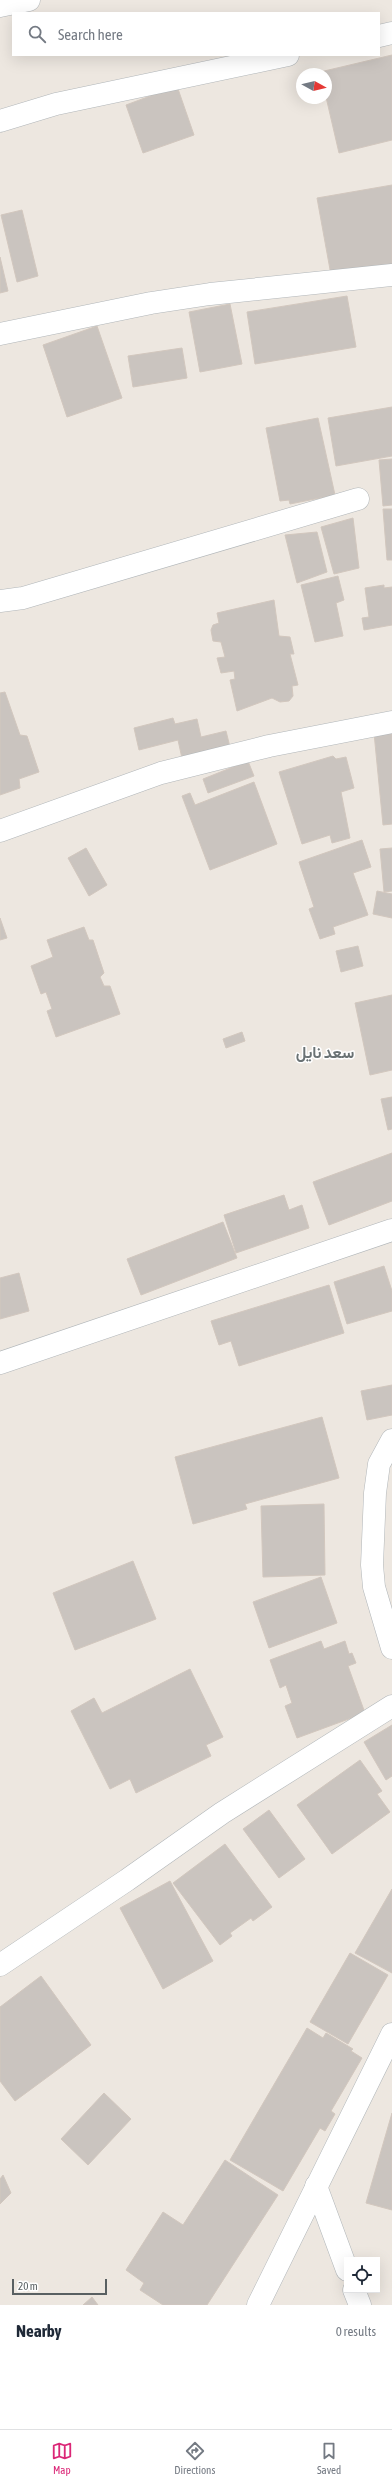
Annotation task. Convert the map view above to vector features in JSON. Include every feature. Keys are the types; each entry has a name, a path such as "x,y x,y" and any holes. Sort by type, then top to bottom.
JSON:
{"street":[{"path":"0,6 29,0"},
{"path":"380,36 392,33"},
{"path":"0,121 56,104 283,56"},
{"path":"0,334 203,296 392,274"},
{"path":"0,601 23,598 358,499"},
{"path":"0,831 161,773 269,746 392,722"},
{"path":"0,1363 392,1230"},
{"path":"392,1440 379,1464 375,1493 372,1565 374,1587 392,1648"},
{"path":"0,1964 127,1880 222,1813 392,1706"},
{"path":"258,2305 392,2034"},
{"path":"316,2186 344,2262"},
{"path":"355,2293 360,2305"}],"building":[{"path":"392,55 392,140 339,153 328,104 332,104 332,69"},
{"path":"177,86 194,135 143,153 126,105"},
{"path":"392,185 392,264 331,275 317,198"},
{"path":"22,210 38,276 17,282 1,215"},
{"path":"0,257 8,291 0,293"},
{"path":"347,296 356,347 255,364 247,312"},
{"path":"230,304 242,364 200,372 189,312"},
{"path":"97,326 122,398 67,417 43,345"},
{"path":"182,348 187,378 133,387 128,356"},
{"path":"392,407 392,456 336,466 328,418"},
{"path":"318,418 335,495 290,504 289,500 280,501 266,428"},
{"path":"392,459 392,505 383,506 379,460"},
{"path":"383,509 392,509 392,560 387,560"},
{"path":"353,518 359,568 334,574 321,527"},
{"path":"317,532 327,572 297,583 285,535"},
{"path":"338,576 344,600 336,603 343,636 315,642 301,585"},
{"path":"384,585 384,588 392,587 392,625 364,630 362,618 369,617 365,588"},
{"path":"274,600 279,636 290,637 294,654 290,654 298,685 292,686 293,696 289,701 280,702 272,698 237,711 230,680 235,679 234,671 221,673 217,658 225,657 221,642 213,641 211,630 213,625 219,623 217,613"},
{"path":"5,692 20,735 27,736 39,772 19,779 20,788 0,795 0,693"},
{"path":"173,718 175,724 197,719 201,737 226,731 231,751 183,763 178,740 139,750 134,728"},
{"path":"392,730 392,824 383,825 374,733"},
{"path":"333,756 336,759 346,757 354,788 341,792 350,838 332,843 330,835 302,844 279,772"},
{"path":"248,761 254,776 208,793 203,779"},
{"path":"254,782 277,844 210,870 182,796 190,793 195,805"},
{"path":"362,840 371,867 353,873 368,915 333,927 335,934 320,939 309,909 314,907 299,862"},
{"path":"86,848 107,885 89,896 68,858"},
{"path":"392,848 392,891 384,892 380,849"},
{"path":"377,891 392,894 392,918 373,914"},
{"path":"0,918 7,938 0,940"},
{"path":"84,927 89,940 93,940 104,973 100,977 104,986 110,986 120,1014 56,1037 47,1011 52,1009 46,992 41,994 31,966 53,957 47,940"},
{"path":"358,946 363,966 341,972 336,951"},
{"path":"392,995 392,1070 370,1075 355,1003"},
{"path":"242,1032 245,1041 226,1048 223,1039"},
{"path":"392,1097 392,1129 388,1130 381,1099"},
{"path":"392,1153 392,1201 329,1225 313,1182"},
{"path":"284,1195 289,1210 302,1205 309,1228 236,1253 224,1215"},
{"path":"223,1222 237,1258 141,1295 127,1259"},
{"path":"384,1266 392,1291 392,1311 347,1324 334,1282"},
{"path":"19,1273 29,1311 0,1319 0,1278"},
{"path":"329,1285 344,1333 239,1366 231,1341 219,1345 211,1321"},
{"path":"392,1385 392,1415 367,1420 361,1391"},
{"path":"322,1417 339,1478 245,1504 247,1509 193,1524 175,1457"},
{"path":"324,1504 325,1575 263,1577 261,1506"},
{"path":"133,1561 156,1619 75,1650 53,1593"},
{"path":"321,1577 337,1623 269,1648 253,1602"},
{"path":"321,1641 324,1649 345,1641 349,1654 352,1653 356,1663 348,1666 365,1713 297,1738 285,1706 292,1703 286,1685 280,1688 270,1660"},
{"path":"190,1669 223,1737 206,1745 211,1756 136,1793 130,1779 110,1789 71,1711 94,1698 102,1713"},
{"path":"392,1725 392,1776 386,1780 364,1742"},
{"path":"360,1760 382,1791 377,1794 390,1812 332,1854 297,1805"},
{"path":"269,1810 305,1859 279,1878 243,1829"},
{"path":"225,1844 272,1907 253,1921 251,1918 230,1933 232,1936 220,1945 173,1883"},
{"path":"170,1881 213,1961 163,1989 120,1908"},
{"path":"392,1889 392,1973 355,1953"},
{"path":"350,1953 388,1975 348,2044 310,2022"},
{"path":"41,1976 91,2045 15,2101 0,2081 0,2007"},
{"path":"307,2028 323,2038 326,2033 353,2049 351,2051 362,2058 331,2111 335,2114 325,2131 320,2128 283,2191 230,2160"},
{"path":"104,2093 131,2119 88,2165 61,2139"},
{"path":"392,2113 392,2210 366,2203"},
{"path":"225,2160 278,2195 207,2305 163,2305 140,2290 144,2283 126,2270 163,2212 183,2225"},
{"path":"3,2175 11,2193 0,2204 0,2179"},
{"path":"92,2297 98,2305 83,2305"}],"district":[{"name":"سعد نايل","path":"325,1052"}]}
